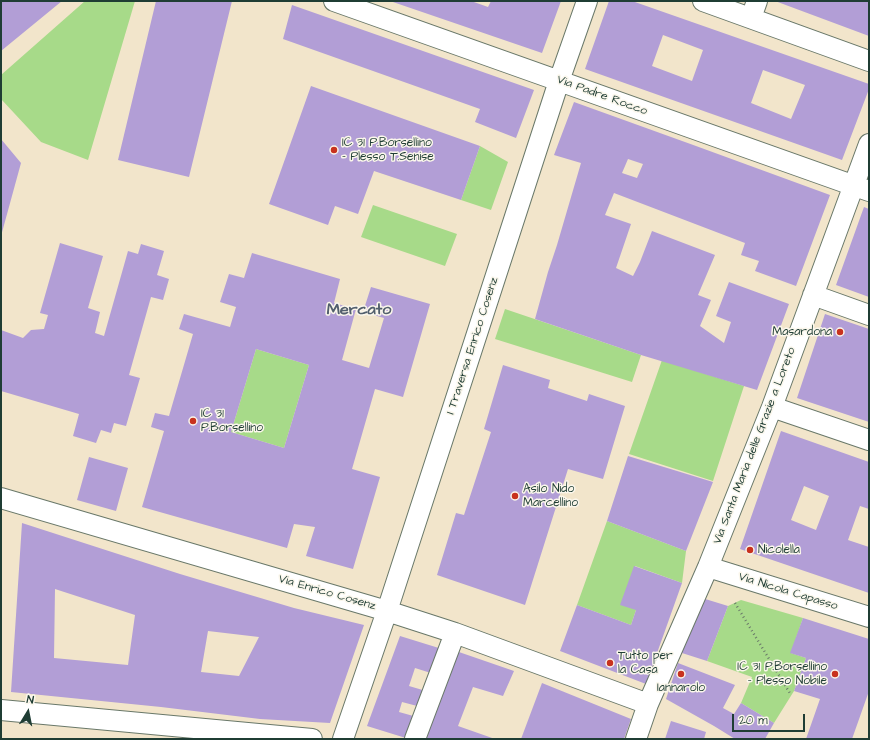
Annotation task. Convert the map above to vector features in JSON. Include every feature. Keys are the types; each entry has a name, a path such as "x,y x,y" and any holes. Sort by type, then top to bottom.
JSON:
{"street":[{"name":"Via Padre Rocco","path":"334,1 861,189"},
{"name":"I Traversa Enrico Cosenz","path":"343,739 387,611 558,81 587,1"},
{"path":"703,1 754,10 869,61"},
{"name":"Via Santa Maria delle Grazie a Loreto","path":"636,739 648,704 708,567 772,407 813,295 861,189 869,144"},
{"path":"813,295 869,315"},
{"path":"772,407 869,440"},
{"name":"Via Enrico Cosenz","path":"1,498 387,611 455,633 648,704"},
{"name":"Via Nicola Capasso","path":"708,567 869,617"},
{"path":"415,739 455,633"},
{"path":"1,710 312,739"}],"path":[{"path":"735,602 791,695"}],"green space":[{"path":"85,1 135,1 88,160 41,142 1,99 1,75"},
{"path":"480,146 508,162 491,210 461,200"},
{"path":"373,205 457,234 445,266 361,237"},
{"path":"505,309 641,355 632,382 495,339"},
{"path":"256,349 309,365 284,448 231,432"},
{"path":"662,360 744,386 713,481 629,454"},
{"path":"607,521 686,551 682,583 635,566 636,610 631,625 577,605"},
{"path":"741,600 803,618 791,653 806,658 794,691 774,723 741,703 752,677 707,661 728,606"}],"building":[{"path":"1,1 62,1 1,51"},
{"path":"156,1 232,1 189,177 118,160"},
{"path":"390,1 471,1 488,7 491,1 561,1 542,53"},
{"path":"609,1 632,1 869,84 869,89 842,160 585,69","holes":["663,35 703,50 692,81 652,66","763,70 805,85 791,119 751,103"]},
{"path":"775,1 869,1 869,36"},
{"path":"292,5 534,90 516,138 475,122 480,109 283,39"},
{"name":"IC 31 P.Borsellino - Plesso T.Senise","path":"311,86 480,146 461,200 374,171 358,214 335,206 328,225 269,204"},
{"path":"574,102 830,195 796,286 755,271 759,261 741,255 745,243 614,193 605,215 631,224 616,268 633,276 652,231 715,255 698,295 711,300 700,326 724,343 731,322 716,316 729,282 789,304 757,390 641,355 535,319 581,163 554,155","holes":["628,159 643,164 637,178 622,173"]},
{"path":"1,139 21,163 1,236"},
{"path":"864,207 869,209 869,297 836,285"},
{"path":"60,243 103,256 88,308 100,312 95,333 104,336 128,251 138,254 141,244 164,251 157,275 169,279 163,300 151,297 129,375 140,378 126,426 114,423 111,433 101,430 96,443 73,436 79,414 1,391 1,330 23,338 31,330 44,329 48,315 40,313"},
{"name":"IC 31 P.Borsellino","path":"252,253 340,279 334,303 356,309 342,360 369,368 384,318 363,312 371,287 430,304 403,397 375,389 352,469 380,477 353,569 306,556 315,527 294,524 287,548 142,507 164,431 151,427 155,413 169,416 193,334 179,329 184,314 230,327 236,307 220,302 229,274 244,278","holes":["256,349 309,365 284,448 231,432"]},
{"path":"825,314 869,329 869,422 797,398"},
{"name":"Asilo Nido Marcellino","path":"503,365 550,380 548,388 587,401 589,394 625,406 603,479 568,469 525,605 437,575 456,513 464,515 491,432 484,429"},
{"path":"781,431 869,462 869,509 860,506 848,540 869,547 869,593 740,549","holes":["804,486 829,496 816,530 791,520"]},
{"path":"628,456 713,482 686,551 607,521"},
{"path":"89,457 128,468 116,511 77,500"},
{"path":"22,523 180,574 294,608 364,625 330,723 260,719 161,707 11,692","holes":["55,589 135,615 128,665 54,658","208,631 259,637 239,676 201,672"]},
{"path":"634,566 682,583 646,684 560,651 577,605 631,625 636,610 620,605"},
{"path":"702,598 728,606 707,661 682,653"},
{"name":"IC 31 P.Borsellino - Plesso Nobile","path":"803,618 869,639 869,691 852,739 806,739 820,699 794,691 806,658 790,653"},
{"path":"400,636 442,649 434,674 415,668 409,686 426,691 421,707 402,702 399,712 417,717 409,739 367,726"},
{"path":"456,651 514,671 503,696 473,687 458,726 495,739 420,739"},
{"path":"678,663 735,685 723,708 734,714 741,703 774,723 765,739 735,739 666,699"},
{"path":"542,683 631,719 624,739 521,739"},
{"path":"671,721 706,732 704,739 665,739"}],"place":[{"name":"IC 31 P.Borsellino - Plesso T.Senise","path":"334,150"},
{"name":"Masardona","path":"840,332"},
{"name":"IC 31 P.Borsellino","path":"193,421"},
{"name":"Asilo Nido Marcellino","path":"515,496"},
{"name":"Nicolella","path":"750,550"},
{"name":"Tutto per la Casa","path":"610,663"},
{"name":"Iannarolo","path":"681,674"},
{"name":"IC 31 P.Borsellino - Plesso Nobile","path":"835,674"}],"district":[{"name":"Mercato","path":"359,311"}]}
